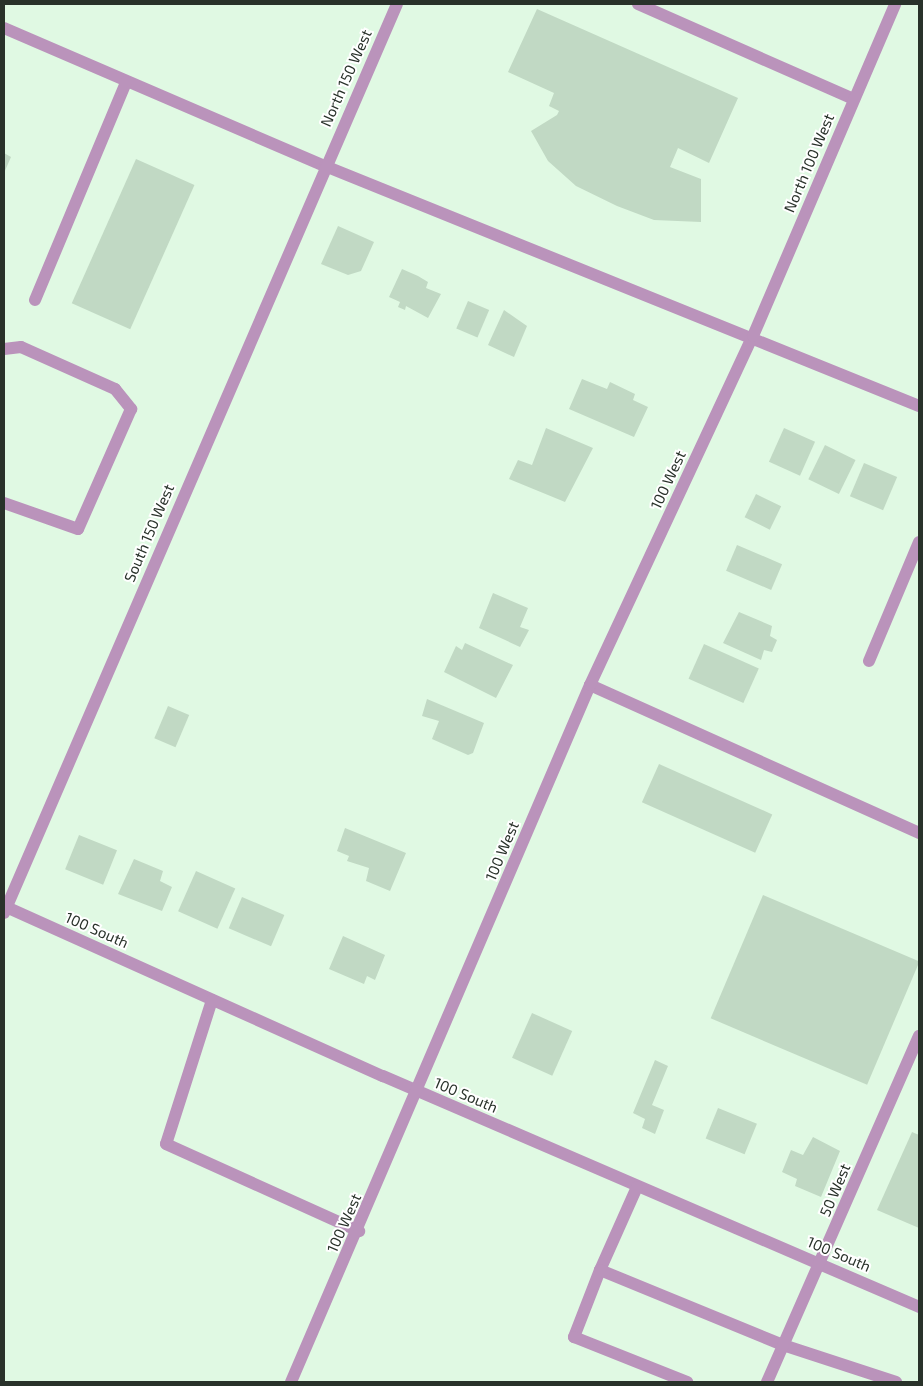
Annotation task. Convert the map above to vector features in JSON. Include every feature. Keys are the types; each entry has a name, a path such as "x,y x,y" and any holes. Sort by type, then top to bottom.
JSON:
{"street":[{"name":"North 150 West","path":"325,166 397,4"},
{"path":"638,4 853,100"},
{"name":"North 100 West","path":"753,336 895,4"},
{"path":"5,32 325,166 753,336 919,406"},
{"path":"35,300 126,82"},
{"name":"South 150 West","path":"5,909 325,166"},
{"name":"100 West","path":"291,1382 359,1231 590,684 753,336"},
{"path":"4,349 21,347 115,389 131,409 78,528 4,502"},
{"path":"868,661 919,542"},
{"path":"590,684 919,833"},
{"name":"100 South","path":"5,909 418,1092 919,1306"},
{"path":"212,1000 166,1144 359,1231"},
{"name":"50 West","path":"767,1382 919,1036"},
{"path":"637,1187 600,1270 574,1337 687,1382"},
{"path":"600,1270 783,1345 896,1382"}],"building":[{"path":"537,9 738,98 709,163 678,148 670,167 701,179 701,222 654,220 617,206 576,186 548,161 531,131 557,115 559,111 549,106 554,93 508,72"},
{"path":"4,153 11,157 4,173"},
{"path":"136,159 194,185 130,329 72,303"},
{"path":"338,226 374,242 361,271 348,275 321,264"},
{"path":"402,269 428,282 426,288 441,294 428,318 406,306 405,310 398,307 400,302 389,297"},
{"path":"468,301 489,310 477,338 456,329"},
{"path":"504,310 527,326 514,357 488,345"},
{"path":"582,379 607,389 610,382 635,394 633,400 648,407 634,437 569,409"},
{"path":"546,428 593,448 565,502 509,479 518,460 532,465"},
{"path":"784,428 815,442 800,476 769,462"},
{"path":"825,445 856,460 839,494 808,479"},
{"path":"864,463 897,477 883,510 850,496"},
{"path":"756,494 781,506 770,530 745,517"},
{"path":"737,545 782,564 771,590 726,571"},
{"path":"493,593 528,608 520,627 529,630 520,647 479,628"},
{"path":"739,612 772,626 770,636 777,640 772,652 764,650 761,660 723,643"},
{"path":"465,643 513,665 496,698 444,672 456,646 462,650"},
{"path":"704,644 759,668 743,703 689,679"},
{"path":"427,699 484,723 473,753 468,755 432,739 439,721 422,716"},
{"path":"168,706 189,715 175,747 154,738"},
{"path":"659,764 772,814 755,853 642,802"},
{"path":"345,828 406,853 390,891 366,881 369,868 347,861 349,856 337,851"},
{"path":"79,835 117,850 103,885 65,869"},
{"path":"134,859 163,871 160,881 172,887 162,911 118,894"},
{"path":"196,871 235,888 217,929 178,911"},
{"path":"763,895 919,961 867,1085 711,1018"},
{"path":"242,897 284,915 271,946 229,928"},
{"path":"343,936 385,955 375,980 367,976 364,984 329,969"},
{"path":"532,1013 572,1031 552,1076 512,1058"},
{"path":"655,1060 668,1066 652,1105 664,1110 655,1134 642,1128 645,1119 633,1113"},
{"path":"718,1108 757,1124 745,1154 706,1139"},
{"path":"912,1132 919,1135 919,1228 877,1210"},
{"path":"813,1137 840,1151 821,1197 795,1186 797,1179 782,1172 791,1150 803,1155"}]}
